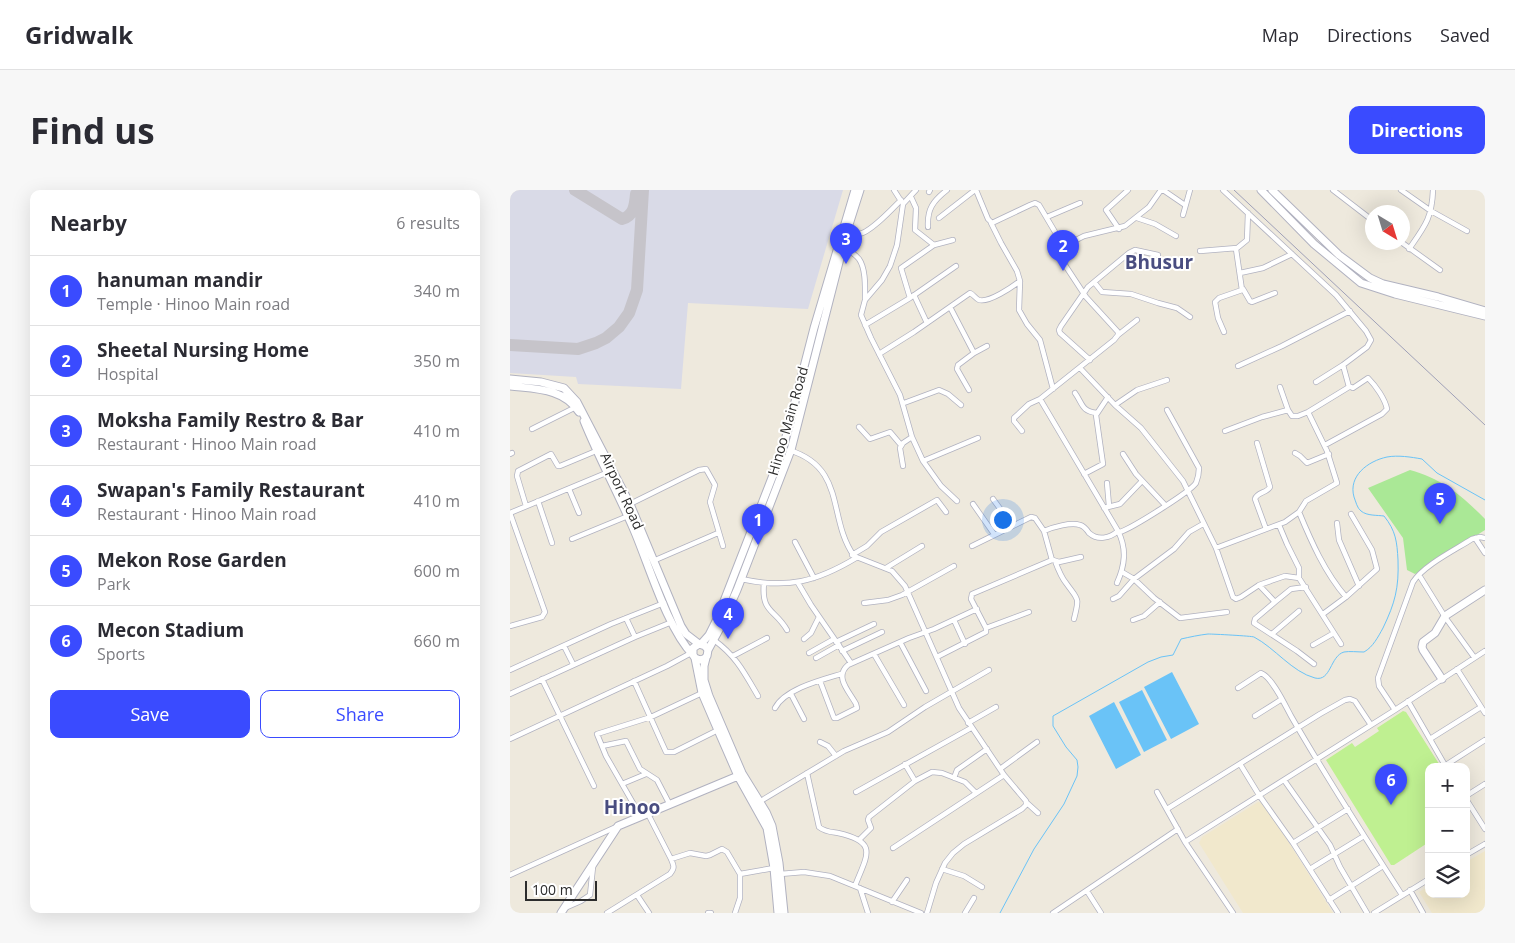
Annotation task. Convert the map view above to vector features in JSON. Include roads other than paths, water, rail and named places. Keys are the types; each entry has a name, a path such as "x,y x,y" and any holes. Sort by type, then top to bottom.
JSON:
{"main road":[{"name":"Hinoo Main Road","path":"700,644 709,635 716,619 783,449 814,328 855,190"},
{"name":"Hinoo Main Road","path":"708,650 741,579 791,450 843,246 860,190"},
{"path":"1261,190 1271,194 1339,255 1370,278 1383,284 1438,297 1485,311"},
{"path":"1271,194 1314,244 1361,283 1395,294 1485,316"},
{"name":"Airport Road","path":"510,379 541,382 564,388 577,402 630,504 664,603 685,646 693,655"},
{"path":"510,386 542,389 562,394 576,406"},
{"name":"Airport Road","path":"576,406 606,473 683,630 700,644"},
{"path":"1442,679 1422,647 1423,642 1435,633 1445,616 1485,590"},
{"path":"778,913 774,868 767,828 738,776 702,693 693,655 693,648 700,644 706,646 708,650 704,673 709,696 742,773 770,820 774,834 784,913"},
{"path":"693,655 702,660 706,658"},
{"path":"562,911 618,826 738,776"}],"street":[{"path":"865,300 882,280 890,266 897,245 902,202 894,190"},
{"path":"847,231 859,234 864,232 911,197 916,190"},
{"path":"928,227 927,216 930,208 948,190"},
{"path":"939,218 976,190 1001,243 1018,271 1020,281 1019,310 1040,340 1053,389"},
{"path":"1119,229 1106,210 1128,190"},
{"path":"1062,247 1084,236 1119,229 1137,218 1156,199 1162,190 1185,205"},
{"path":"1183,215 1190,190"},
{"path":"1223,190 1336,295 1370,336 1371,343 1367,347 1316,382"},
{"path":"1334,190 1365,214"},
{"path":"1401,190 1466,231"},
{"path":"1410,248 1423,229 1432,211 1433,190"},
{"path":"911,197 916,208 915,230 934,245"},
{"path":"991,223 1035,203 1039,205 1059,237 1064,262 1083,292 1117,331 1118,335"},
{"path":"1047,217 1080,203"},
{"path":"1200,251 1237,248 1247,240 1248,213"},
{"path":"1137,218 1155,224 1176,236"},
{"path":"927,323 912,296 901,268 934,245 953,240"},
{"path":"843,246 858,258 861,264 865,300 861,315 904,404 912,437 923,461 941,486 957,501"},
{"path":"1237,248 1243,288 1251,302 1275,293"},
{"path":"1090,360 1059,331 1083,292 1131,251 1135,250 1158,255"},
{"path":"1410,250 1440,270"},
{"path":"1240,273 1263,268 1292,254"},
{"path":"865,325 956,266"},
{"path":"879,354 970,293 978,300 985,300 1003,292 1020,281"},
{"path":"1094,282 1102,292 1131,294 1177,308 1190,317"},
{"path":"1224,332 1218,318 1216,300 1240,292 1243,288"},
{"path":"950,307 974,353"},
{"path":"1238,366 1350,311"},
{"path":"1022,431 1014,421 1014,418 1029,404 1040,399 1080,368 1137,320"},
{"path":"969,390 956,369 958,365 974,353 987,346"},
{"path":"1343,365 1349,386"},
{"path":"1080,368 1115,405 1136,422 1183,480 1216,548 1234,598 1241,597 1259,585 1285,576 1299,578"},
{"path":"1280,387 1288,410 1293,416 1308,412 1349,386 1353,388 1368,378 1377,389 1388,409 1325,445"},
{"path":"1115,405 1138,390 1167,380"},
{"path":"904,404 939,390 948,394 961,405"},
{"path":"1075,393 1087,411 1097,413"},
{"path":"1084,474 1103,464 1097,413 1108,397"},
{"path":"1040,399 1119,531 1124,546 1125,558 1117,584"},
{"path":"532,429 576,406"},
{"path":"1044,530 1078,524 1084,526 1094,536 1108,537 1134,526 1196,483 1199,474 1198,468 1167,410"},
{"path":"1225,432 1262,417 1288,410"},
{"path":"1216,548 1279,525 1298,512 1306,500 1337,483 1329,454 1308,412"},
{"path":"859,427 870,439 890,432 901,445"},
{"path":"903,466 900,451 901,445 912,437"},
{"path":"923,461 978,438"},
{"path":"1257,442 1270,487 1269,490 1257,495 1255,499 1266,529"},
{"path":"783,449 791,450 810,461 828,479 844,534 854,556 886,568 896,574 908,592 951,692 968,723 1004,775 1027,803 1038,813"},
{"path":"526,506 516,476 518,471 551,454 558,466 560,466 596,451"},
{"path":"1295,453 1307,463 1329,454"},
{"path":"1123,454 1132,469 1165,505"},
{"path":"630,504 699,470 706,469 715,485 710,502 723,546"},
{"path":"510,626 542,617 545,612 510,513 606,473"},
{"path":"1106,507 1122,502 1142,480"},
{"path":"1106,507 1107,483"},
{"path":"568,489 579,513"},
{"path":"993,499 1012,525"},
{"path":"741,579 764,583 798,583 814,578 854,556 881,532 937,500 946,512"},
{"path":"538,501 552,543"},
{"path":"973,504 994,534"},
{"path":"1298,512 1327,568 1346,597"},
{"path":"1323,614 1375,573 1378,567 1372,550 1351,514"},
{"path":"572,539 628,516"},
{"path":"972,546 1012,525 1034,517 1044,530 1054,561 1064,580 1077,597 1074,619"},
{"path":"1337,523 1339,540 1359,586"},
{"path":"1112,599 1119,596 1134,579 1174,549 1189,532 1203,524"},
{"path":"1279,525 1286,544 1299,568 1299,578 1341,644"},
{"path":"651,562 718,533"},
{"path":"1395,710 1381,690 1378,678 1410,590 1418,575 1475,538 1485,538"},
{"path":"1475,538 1485,553"},
{"path":"795,542 814,578"},
{"path":"886,568 922,546"},
{"path":"937,657 985,634 986,628 972,598 972,594 1054,561 1081,557"},
{"path":"864,603 888,600 908,592 954,566"},
{"path":"1122,572 1134,579 1149,594 1180,618 1227,612"},
{"path":"1418,575 1474,657"},
{"path":"764,583 763,597 767,609 787,630"},
{"path":"798,583 851,663"},
{"path":"1259,585 1275,602"},
{"path":"1306,587 1291,589 1254,621 1255,624 1314,664"},
{"path":"1133,620 1144,616 1160,602"},
{"path":"510,670 664,603"},
{"path":"775,708 781,700 791,694 841,674 844,668 851,663 977,610"},
{"path":"1272,634 1299,611"},
{"path":"986,628 1029,612"},
{"path":"804,639 810,635 819,617"},
{"path":"626,618 635,637"},
{"path":"954,620 965,644"},
{"path":"510,694 573,664 672,622"},
{"path":"809,653 874,624"},
{"path":"842,650 882,632"},
{"path":"1312,645 1334,633"},
{"path":"733,656 767,638"},
{"path":"714,640 733,656 758,696"},
{"path":"816,658 836,642"},
{"path":"900,642 926,691"},
{"path":"564,646 573,664"},
{"path":"1185,842 1485,651"},
{"path":"874,654 904,705"},
{"path":"510,739 693,655"},
{"path":"1457,669 1485,713"},
{"path":"759,802 853,746 888,732 989,670"},
{"path":"1238,688 1262,673 1272,683 1304,741 1402,895"},
{"path":"820,681 831,713 834,718 837,718 857,708 841,674"},
{"path":"542,680 594,786"},
{"path":"634,681 664,749 668,753 674,752 718,730"},
{"path":"607,913 670,874 674,868 671,859 645,816 622,784 597,735 598,733 651,717 702,693"},
{"path":"791,694 804,719"},
{"path":"1167,809 1334,706 1350,699 1354,701 1370,725"},
{"path":"1255,716 1282,700"},
{"path":"1408,701 1444,763"},
{"path":"968,723 996,707"},
{"path":"1430,739 1481,707"},
{"path":"856,792 972,728"},
{"path":"1450,763 1485,740"},
{"path":"602,746 626,741 640,769 658,780 670,805"},
{"path":"820,742 828,746 836,756"},
{"path":"1000,769 1037,742"},
{"path":"954,778 957,770 987,750"},
{"path":"905,764 915,781"},
{"path":"1240,764 1338,913"},
{"path":"860,839 871,828 868,820 869,817 928,773 937,772 965,782 976,793"},
{"path":"807,773 819,827 823,830 860,839 865,846 866,855 857,887 868,913"},
{"path":"622,784 646,774"},
{"path":"893,848 1004,775"},
{"path":"1284,780 1330,845 1351,887 1367,913"},
{"path":"1470,793 1485,784"},
{"path":"1157,792 1185,842 1232,913"},
{"path":"927,913 936,883 949,858 959,848 1005,820 1027,803"},
{"path":"1470,805 1485,829"},
{"path":"1293,843 1348,809"},
{"path":"510,875 618,826"},
{"path":"1053,913 1178,829"},
{"path":"1310,869 1364,836"},
{"path":"1469,853 1485,844"},
{"path":"671,859 690,853 706,856 722,848 727,852 740,874 740,898 735,913"},
{"path":"562,911 581,902 590,894 594,863"},
{"path":"1329,900 1383,866"},
{"path":"740,874 774,868"},
{"path":"942,869 964,876 982,887"},
{"path":"780,874 819,873 921,913"},
{"path":"892,902 907,880"},
{"path":"1374,913 1425,881"},
{"path":"1410,890 1424,913"},
{"path":"1087,891 1101,913"},
{"path":"637,895 649,913"},
{"path":"964,913 974,898"}],"water":[{"path":"1172,672 1199,724 1171,739 1144,687"},
{"path":"1142,690 1167,740 1144,752 1119,702"},
{"path":"1114,702 1141,755 1116,769 1089,716"}],"waterway":[{"path":"1000,913 1034,849 1064,804 1077,776 1077,760 1053,726 1053,716 1148,662 1173,655 1181,639 1205,634 1254,637 1299,671 1315,678 1320,678 1328,673 1339,654 1344,652 1364,652 1373,645 1387,619 1397,587 1397,548 1391,527 1384,516 1363,513 1354,497 1354,482 1361,471 1373,462 1387,457 1400,456 1422,459 1437,473 1485,500"}],"railway":[{"path":"1234,190 1485,425"}],"place":[{"name":"Moksha Family Restro & Bar","path":"846,264"},
{"name":"Sheetal Nursing Home","path":"1063,271"},
{"name":"Mekon Rose Garden","path":"1440,524"},
{"name":"hanuman mandir","path":"758,545"},
{"name":"Swapan's Family Restaurant","path":"728,639"},
{"name":"Mecon Stadium","path":"1391,805"}],"district":[{"name":"Bhusur","path":"1159,262"},
{"name":"Hinoo","path":"632,807"}]}
